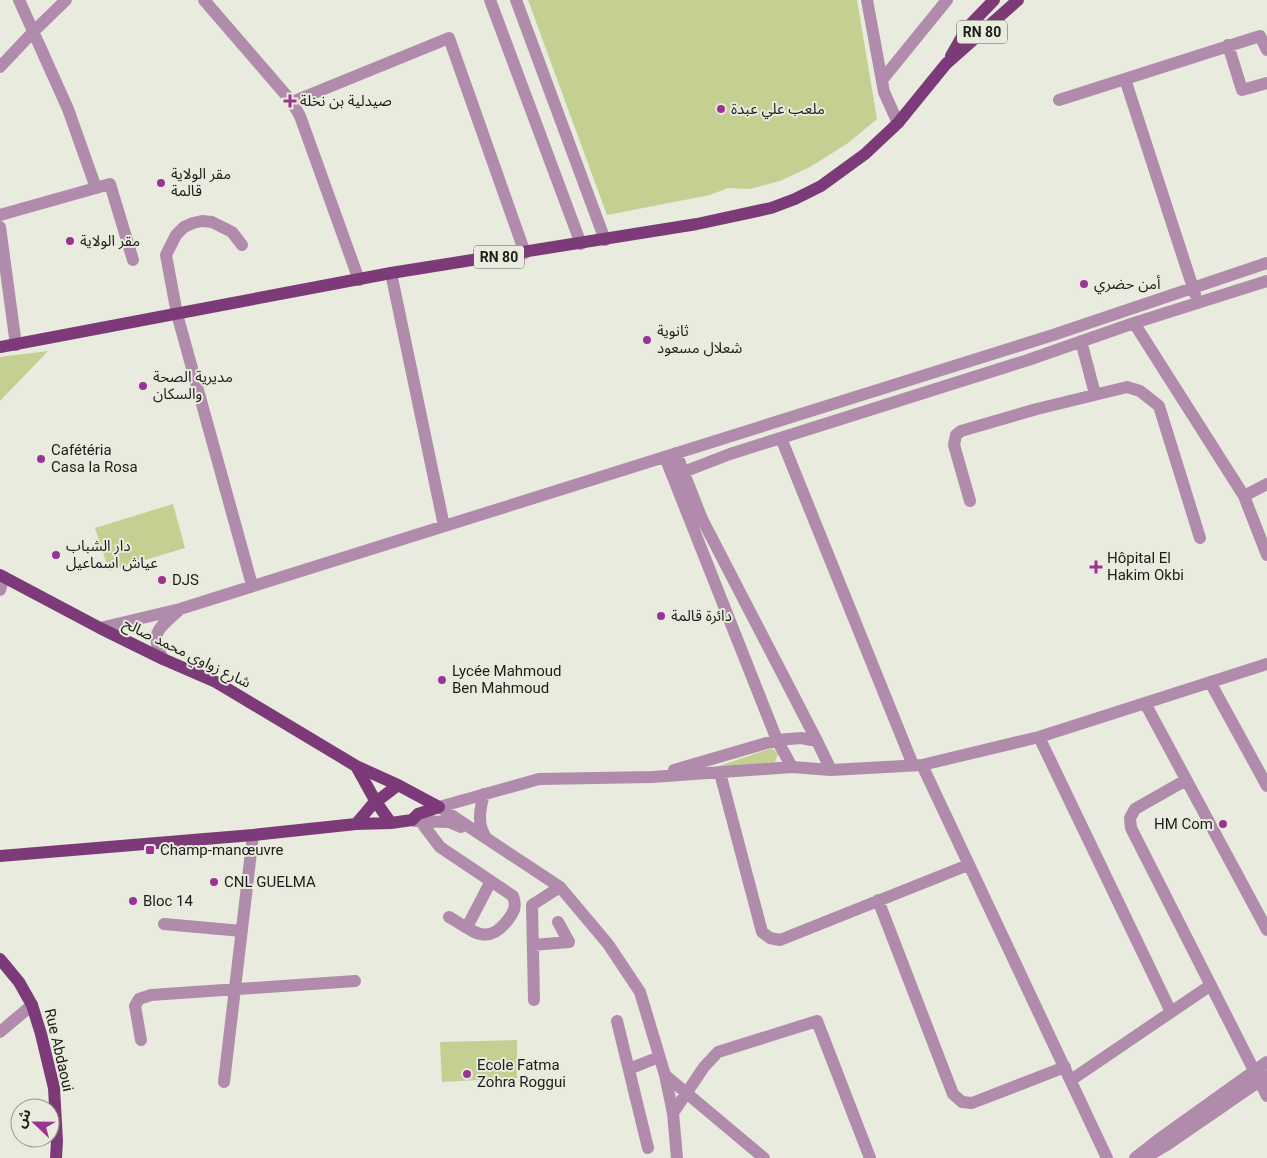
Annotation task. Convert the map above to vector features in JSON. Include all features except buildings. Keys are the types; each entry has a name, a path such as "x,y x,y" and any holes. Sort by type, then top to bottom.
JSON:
{"main road":[{"name":"RN 80","path":"946,64 967,28 994,0"},
{"name":"RN 80","path":"0,347 391,273 605,240 739,216 771,208 821,186 865,154 898,122 946,64 1018,0"},
{"name":"شارع زواوي محمد صالح","path":"2,576 100,628 163,659 216,682 356,766 398,785 439,807"},
{"name":"شارع زواوي محمد صالح","path":"356,766 376,802 391,823"},
{"path":"356,824 376,802 398,785"},
{"path":"0,856 253,835 356,824 416,821 418,814 439,807"},
{"name":"Rue Abdaoui","path":"0,959 19,982 32,1005 41,1034 54,1088 56,1158"}],"street":[{"path":"19,0 68,110 96,188"},
{"path":"0,67 32,32 66,0"},
{"path":"204,0 292,102 300,116 359,280"},
{"path":"490,0 580,244"},
{"path":"516,0 605,240"},
{"path":"867,0 884,92 898,122"},
{"path":"882,80 948,0"},
{"path":"1059,100 1260,36 1267,50"},
{"path":"292,102 450,38 525,253"},
{"path":"1228,45 1242,90 1267,83"},
{"path":"1126,79 1192,287 1199,303"},
{"path":"0,215 110,184 133,260"},
{"path":"242,245 232,232 212,222 193,223 184,227 176,235 166,255 177,314 252,585"},
{"path":"0,227 16,345"},
{"path":"100,628 180,609 1053,335 1267,263"},
{"path":"391,273 444,526"},
{"path":"678,474 730,454 1267,281"},
{"path":"1134,323 1244,496 1267,554"},
{"path":"1081,341 1095,394"},
{"path":"970,501 954,445 956,435 961,431 1127,387 1140,391 1159,406 1200,538"},
{"path":"781,438 917,765 968,865 1107,1158"},
{"path":"671,455 777,740 792,767"},
{"path":"678,474 831,770"},
{"path":"1244,496 1267,484"},
{"path":"0,590 2,576"},
{"path":"163,659 155,640 158,631 180,609"},
{"path":"439,807 539,780 720,773 792,767 831,770 917,765 1039,737 1267,664"},
{"path":"1210,682 1267,786"},
{"path":"1145,703 1267,930"},
{"path":"1039,737 1171,1012"},
{"path":"652,776 777,740 801,738 817,741"},
{"path":"720,773 762,932 770,938 780,940 968,865"},
{"path":"1186,780 1135,810 1130,818 1131,828 1260,1077 1267,1096"},
{"path":"484,794 480,828 485,836"},
{"path":"439,807 560,886 608,944 640,992 665,1075 673,1113 676,1158"},
{"path":"416,821 449,822 485,836"},
{"path":"416,821 440,847 513,896 516,904 514,913 494,935 482,935 449,917"},
{"path":"224,1082 253,835"},
{"path":"466,927 491,881"},
{"path":"534,1000 532,905 560,886"},
{"path":"878,900 953,1094 962,1102 972,1103 1065,1067"},
{"path":"533,944 568,942 558,922"},
{"path":"164,924 242,931"},
{"path":"142,1040 135,1006 139,999 151,995 355,980"},
{"path":"1071,1080 1211,985"},
{"path":"1,1030 32,1005"},
{"path":"617,1021 648,1148"},
{"path":"673,1113 686,1092 718,1052 817,1021 870,1158"},
{"path":"629,1069 659,1057"},
{"path":"1143,1158 1168,1144 1260,1077 1267,1062"},
{"path":"665,1075 764,1158"},
{"path":"1135,1158 1158,1140 1260,1077"}],"green space":[{"name":"ملعب علي عبدة","path":"528,0 857,0 877,119 848,143 810,167 780,181 750,189 728,188 710,195 607,215"},
{"path":"48,351 0,401 0,357"},
{"path":"173,504 185,548 109,571 95,528"},
{"path":"772,748 778,754 775,762 710,769"},
{"path":"517,1040 517,1078 442,1082 440,1042"}],"place":[{"name":"صيدلية بن نخلة","path":"290,101"},
{"name":"ملعب علي عبدة","path":"721,109"},
{"name":"مقر الولاية قالمة","path":"161,183"},
{"name":"مقر الولاية","path":"70,241"},
{"name":"أمن حضري","path":"1084,284"},
{"name":"ثانوية شعلال مسعود","path":"647,340"},
{"name":"مديرية الصحة والسكان","path":"143,386"},
{"name":"Cafétéria Casa la Rosa","path":"41,459"},
{"name":"دار الشباب عياش اسماعيل","path":"56,555"},
{"name":"Hôpital El Hakim Okbi","path":"1096,567"},
{"name":"DJS","path":"162,580"},
{"name":"دائرة قالمة","path":"661,616"},
{"name":"Lycée Mahmoud Ben Mahmoud","path":"442,680"},
{"name":"HM Com","path":"1223,824"},
{"name":"Champ-manœuvre","path":"150,850"},
{"name":"CNL GUELMA","path":"214,882"},
{"name":"Bloc 14","path":"133,901"},
{"name":"Ecole Fatma Zohra Roggui","path":"467,1074"}]}
